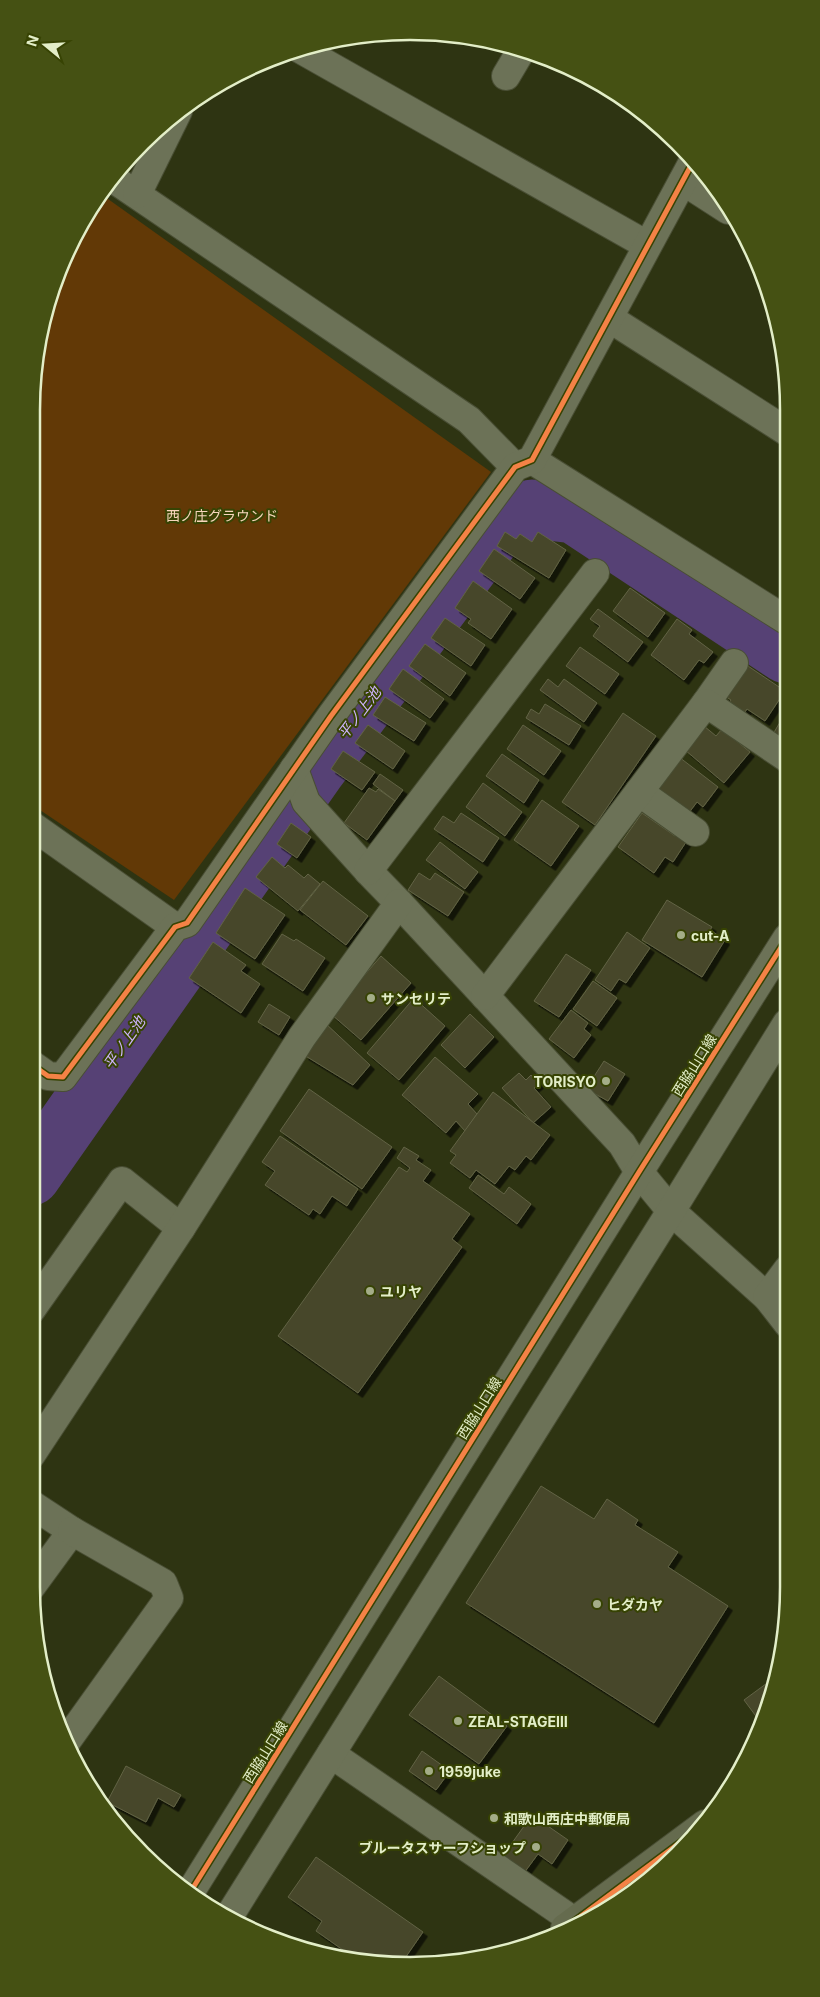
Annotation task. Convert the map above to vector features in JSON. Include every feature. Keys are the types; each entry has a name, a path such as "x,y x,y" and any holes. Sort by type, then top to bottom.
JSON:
{"main road":[{"path":"587,1911 673,1848"}],"street":[{"path":"310,54 647,245"},
{"path":"506,76 518,57"},
{"path":"137,194 169,130"},
{"path":"40,1070 48,1076 63,1077 175,927 187,923 331,716 524,464 610,318 688,170 707,189"},
{"path":"118,182 469,420 524,464 780,616"},
{"path":"610,318 780,428"},
{"path":"368,871 595,573"},
{"path":"485,996 706,703 734,662"},
{"path":"706,703 780,754"},
{"path":"294,769 306,802 622,1144 639,1172 672,1212 767,1297 780,1314"},
{"path":"639,792 695,832"},
{"path":"40,831 175,927"},
{"path":"40,1441 181,1228 302,1037 400,903"},
{"name":"西脇山口線","path":"193,1887 780,949"},
{"path":"232,1911 672,1212 780,1035"},
{"path":"40,1297 122,1181 181,1228"},
{"path":"767,1297 780,1280"},
{"path":"40,1510 72,1531 163,1583 169,1598 71,1735"},
{"path":"40,1575 72,1531"},
{"path":"331,1754 566,1923"}],"green space":[{"name":"西ノ庄グラウンド","path":"106,198 491,472 174,900 40,810 40,410 43,362 53,314 68,268 78,246"}],"building":[{"path":"505,532 516,539 520,534 532,542 538,532 566,550 549,578 497,546"},
{"path":"494,549 535,578 520,599 479,571"},
{"path":"473,581 512,609 491,639 468,623 471,619 455,608"},
{"path":"630,588 665,613 648,637 613,611"},
{"path":"598,609 643,642 628,662 593,636 600,626 590,619"},
{"path":"445,618 485,645 471,666 431,638"},
{"path":"677,619 692,630 689,634 713,652 704,663 699,660 684,680 651,655"},
{"path":"425,644 466,673 450,696 409,666"},
{"path":"580,647 619,674 605,694 566,666"},
{"path":"745,664 780,688 780,698 765,721 747,709 743,715 728,704 731,700 725,696"},
{"path":"403,669 444,699 430,718 389,689"},
{"path":"548,679 558,687 564,679 597,703 584,722 540,690"},
{"path":"385,697 426,723 414,741 373,715"},
{"path":"545,704 581,726 569,745 526,718 531,709 539,714"},
{"path":"623,713 656,736 595,825 562,802"},
{"path":"780,722 780,738 773,734"},
{"path":"368,725 405,751 393,769 355,743"},
{"path":"523,725 561,751 544,775 507,749"},
{"path":"704,726 716,736 722,729 750,752 724,783 685,750"},
{"path":"343,751 375,772 362,790 331,769"},
{"path":"502,754 539,780 524,803 486,776"},
{"path":"679,757 718,787 703,807 697,802 688,814 655,789"},
{"path":"380,774 403,790 395,801 373,784"},
{"path":"483,783 522,812 505,836 466,807"},
{"path":"369,788 376,792 378,789 395,801 367,840 344,823"},
{"path":"542,800 579,826 551,866 514,840"},
{"path":"461,813 499,838 483,862 434,829 443,816 454,823"},
{"path":"642,813 675,836 677,832 688,839 673,862 665,857 654,873 618,847"},
{"path":"291,823 311,837 297,858 277,844"},
{"path":"440,842 478,872 465,889 426,860"},
{"path":"272,857 285,868 288,865 304,878 308,874 320,884 298,911 256,877"},
{"path":"419,873 430,880 435,873 464,892 448,916 408,890"},
{"path":"323,881 368,916 346,945 300,910"},
{"path":"245,888 285,915 255,959 216,933"},
{"name":"cut-A","path":"667,900 712,927 710,930 725,940 702,977 642,940"},
{"path":"627,932 650,948 626,983 619,979 611,991 595,980"},
{"path":"282,934 294,941 296,939 325,958 303,991 262,964"},
{"path":"213,942 246,965 241,971 260,984 241,1013 189,978"},
{"path":"566,954 591,970 559,1017 534,1001"},
{"name":"サンセリテ","path":"381,956 411,983 361,1040 331,1014"},
{"path":"593,981 617,998 597,1026 573,1009"},
{"path":"414,998 445,1026 399,1080 367,1053"},
{"path":"269,1004 290,1017 279,1035 258,1022"},
{"path":"571,1010 588,1023 584,1029 591,1035 574,1058 549,1039"},
{"path":"470,1014 494,1037 465,1068 441,1045"},
{"path":"324,1022 370,1065 353,1085 304,1055"},
{"path":"435,1057 478,1094 468,1104 477,1114 465,1131 456,1121 446,1133 402,1095"},
{"name":"TORISYO","path":"604,1061 625,1074 608,1101 586,1089"},
{"path":"519,1073 526,1080 531,1075 539,1084 534,1088 551,1107 533,1123 502,1088"},
{"path":"309,1089 392,1147 362,1189 280,1131"},
{"path":"493,1092 550,1135 531,1160 526,1156 515,1170 509,1166 495,1184 476,1170 470,1178 450,1163 456,1155 450,1151"},
{"path":"280,1136 358,1189 347,1206 332,1196 320,1214 313,1209 309,1215 265,1185 275,1171 262,1162"},
{"name":"ユリヤ","path":"404,1147 419,1156 416,1160 431,1170 423,1181 470,1214 452,1239 462,1247 358,1393 278,1336 399,1167 407,1172 410,1168 397,1158"},
{"path":"478,1175 504,1194 509,1187 531,1204 517,1224 469,1188"},
{"name":"ヒダカヤ","path":"541,1486 594,1519 607,1499 638,1520 635,1525 678,1552 668,1567 728,1606 654,1723 466,1603"},
{"name":"ZEAL-STAGEⅢ","path":"439,1676 507,1726 479,1764 409,1715"},
{"path":"767,1683 756,1717 744,1700"},
{"name":"1959juke","path":"422,1751 450,1771 436,1790 409,1771"},
{"path":"126,1766 181,1795 174,1807 158,1798 146,1822 108,1801"},
{"name":"ブルータスサーフショップ","path":"532,1815 568,1840 552,1864 538,1854 524,1873 502,1857"},
{"path":"316,1857 423,1932 406,1957 345,1951 316,1931 322,1921 288,1897"}],"waterway":[{"name":"平ノ上池","path":"40,1163 316,770 501,524 532,509 574,514 780,650"}],"cycle path":[{"path":"40,1070 48,1076 63,1077 175,927 187,923 331,716 515,467 532,460 690,168"},
{"path":"193,1887 780,949"},
{"path":"588,1911 673,1848"}],"place":[{"name":"cut-A","path":"681,935"},
{"name":"サンセリテ","path":"371,998"},
{"name":"TORISYO","path":"606,1081"},
{"name":"ユリヤ","path":"370,1291"},
{"name":"ヒダカヤ","path":"597,1604"},
{"name":"ZEAL-STAGEⅢ","path":"458,1721"},
{"name":"1959juke","path":"429,1771"},
{"name":"和歌山西庄中郵便局","path":"494,1818"},
{"name":"ブルータスサーフショップ","path":"536,1847"}]}
